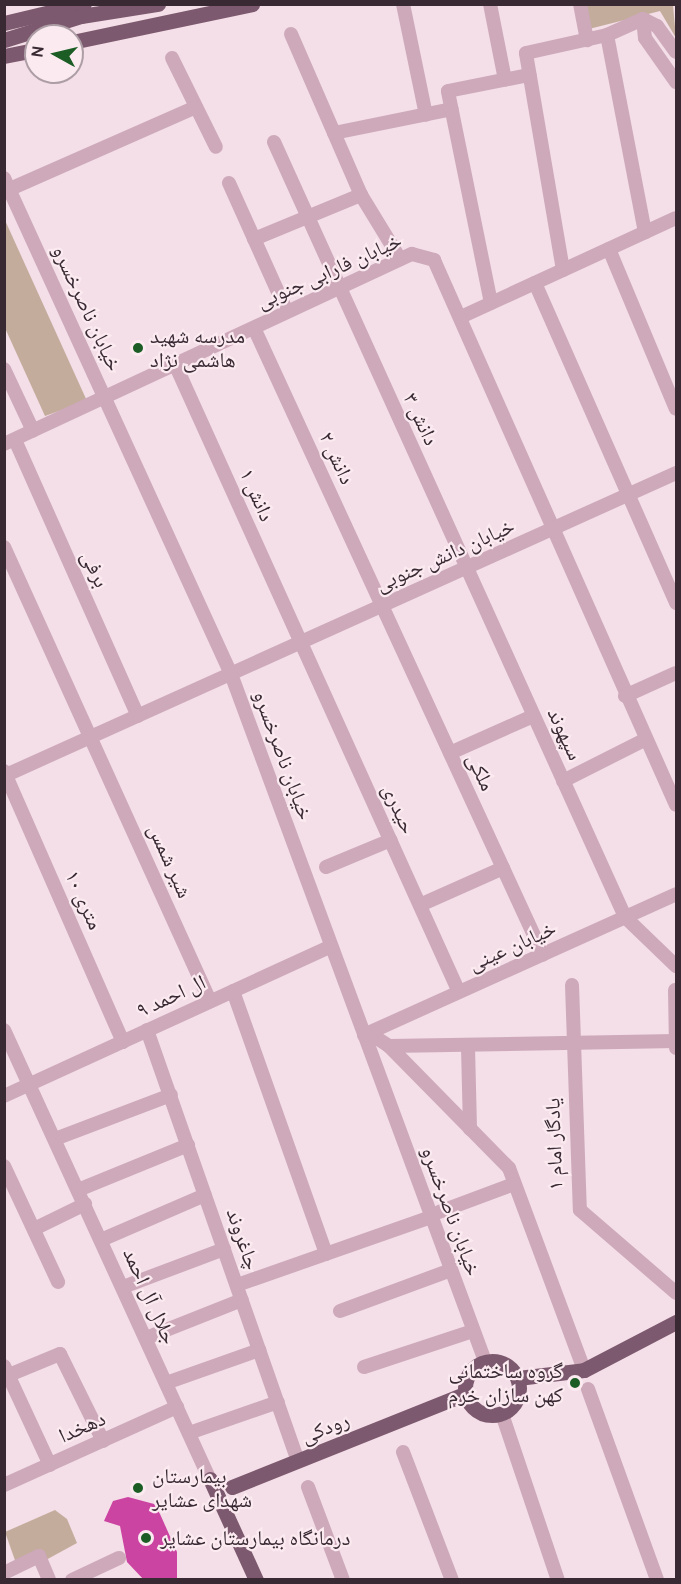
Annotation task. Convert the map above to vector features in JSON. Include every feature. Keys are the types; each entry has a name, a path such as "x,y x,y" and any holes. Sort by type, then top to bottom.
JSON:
{"main road":[{"path":"4,23 83,10 158,4"},
{"path":"84,39 252,4"},
{"path":"66,24 83,10"},
{"path":"4,40 83,10"},
{"path":"4,56 24,51"},
{"path":"518,1378 515,1403 502,1414 483,1414 465,1394 466,1378 484,1362 500,1362 518,1378 584,1370 676,1322"},
{"name":"رودکی","path":"232,1487 465,1394"},
{"path":"210,1479 232,1487 230,1521"},
{"name":"جلال آل احمد","path":"210,1479 256,1580"}],"street":[{"path":"403,4 426,115"},
{"path":"490,4 506,80"},
{"path":"580,4 587,40"},
{"path":"563,270 526,53 607,35 643,19"},
{"path":"643,19 657,26 676,52"},
{"path":"643,19 645,38 676,82"},
{"path":"291,34 361,195 400,259"},
{"path":"607,35 645,232"},
{"path":"172,58 216,147"},
{"path":"491,303 448,91 529,75"},
{"path":"7,183 196,107"},
{"path":"334,134 452,110"},
{"name":"دانش ۳","path":"274,142 466,568"},
{"name":"خیابان ناصرخسرو","path":"7,183 231,674 331,946 367,1034 435,1215 451,1270 484,1362"},
{"path":"229,183 287,312"},
{"path":"254,239 361,195"},
{"path":"463,316 676,218"},
{"path":"609,249 676,409"},
{"name":"خیابان فارابی جنوبی","path":"10,442 412,254 434,260 463,316 553,529"},
{"path":"535,283 627,496 674,588 676,603"},
{"name":"دانش ۲","path":"254,328 382,606"},
{"name":"دانش ۱","path":"175,364 301,642"},
{"path":"4,369 33,431"},
{"name":"برفی","path":"10,442 138,716"},
{"name":"خیابان دانش جنوبی","path":"5,774 676,473"},
{"path":"553,529 644,740 676,805"},
{"path":"4,547 91,737"},
{"name":"سپهوند","path":"466,568 625,917"},
{"name":"ملکی","path":"382,606 543,955"},
{"name":"حیدری","path":"301,642 459,992"},
{"path":"625,696 676,673"},
{"path":"450,753 533,716"},
{"name":"شیر شمس","path":"91,737 210,1002"},
{"path":"563,781 644,740"},
{"name":"۱۰ متری","path":"5,774 123,1042"},
{"path":"326,867 391,840"},
{"path":"420,905 502,868"},
{"name":"خیابان عینی","path":"367,1034 676,894"},
{"path":"625,917 676,966"},
{"name":"ال احمد ۹","path":"4,1096 331,946"},
{"name":"یادگار امام ۱","path":"572,985 572,1046 580,1210 676,1293"},
{"path":"675,990 676,1050"},
{"path":"233,991 326,1254"},
{"name":"جلال آل احمد","path":"4,1030 210,1479"},
{"name":"چاغروند","path":"147,1030 298,1461"},
{"path":"367,1034 390,1046 509,1168 584,1370"},
{"path":"390,1046 572,1046 676,1041"},
{"path":"468,1047 470,1129"},
{"path":"55,1139 171,1095"},
{"path":"78,1190 188,1145"},
{"path":"4,1166 58,1282"},
{"path":"237,1285 435,1215 514,1184"},
{"path":"101,1240 206,1195"},
{"path":"34,1229 85,1204"},
{"path":"123,1287 224,1249"},
{"path":"340,1311 451,1270"},
{"path":"146,1338 242,1300"},
{"path":"364,1367 473,1330"},
{"path":"166,1383 260,1350"},
{"path":"50,1465 7,1371 60,1354 103,1441"},
{"path":"588,1389 657,1580"},
{"path":"189,1433 278,1402"},
{"name":"دهخدا","path":"4,1485 177,1407"},
{"path":"502,1414 558,1580"},
{"path":"403,1452 452,1580"},
{"path":"308,1486 343,1580"},
{"path":"4,1573 39,1556 49,1580"},
{"path":"72,1580 118,1558"}],"shaded area":[{"path":"584,5 673,5 676,38 660,11 589,29"},
{"path":"4,218 87,401 45,416 5,328"},
{"path":"55,1510 67,1519 77,1543 44,1561 17,1566 5,1532"}],"building":[{"name":"درمانگاه بیمارستان عشایر","path":"128,1497 154,1504 160,1514 177,1552 177,1580 144,1580 127,1562 120,1526 104,1521 113,1501"}],"place":[{"name":"مدرسه شهید ه‍اشمی نژاد","path":"138,348"},
{"name":"گروه ساختمانی کهن سازان خرم","path":"575,1383"},
{"name":"بیمارستان شهدای عشایر","path":"138,1488"},
{"name":"درمانگاه بیمارستان عشایر","path":"146,1538"}]}
